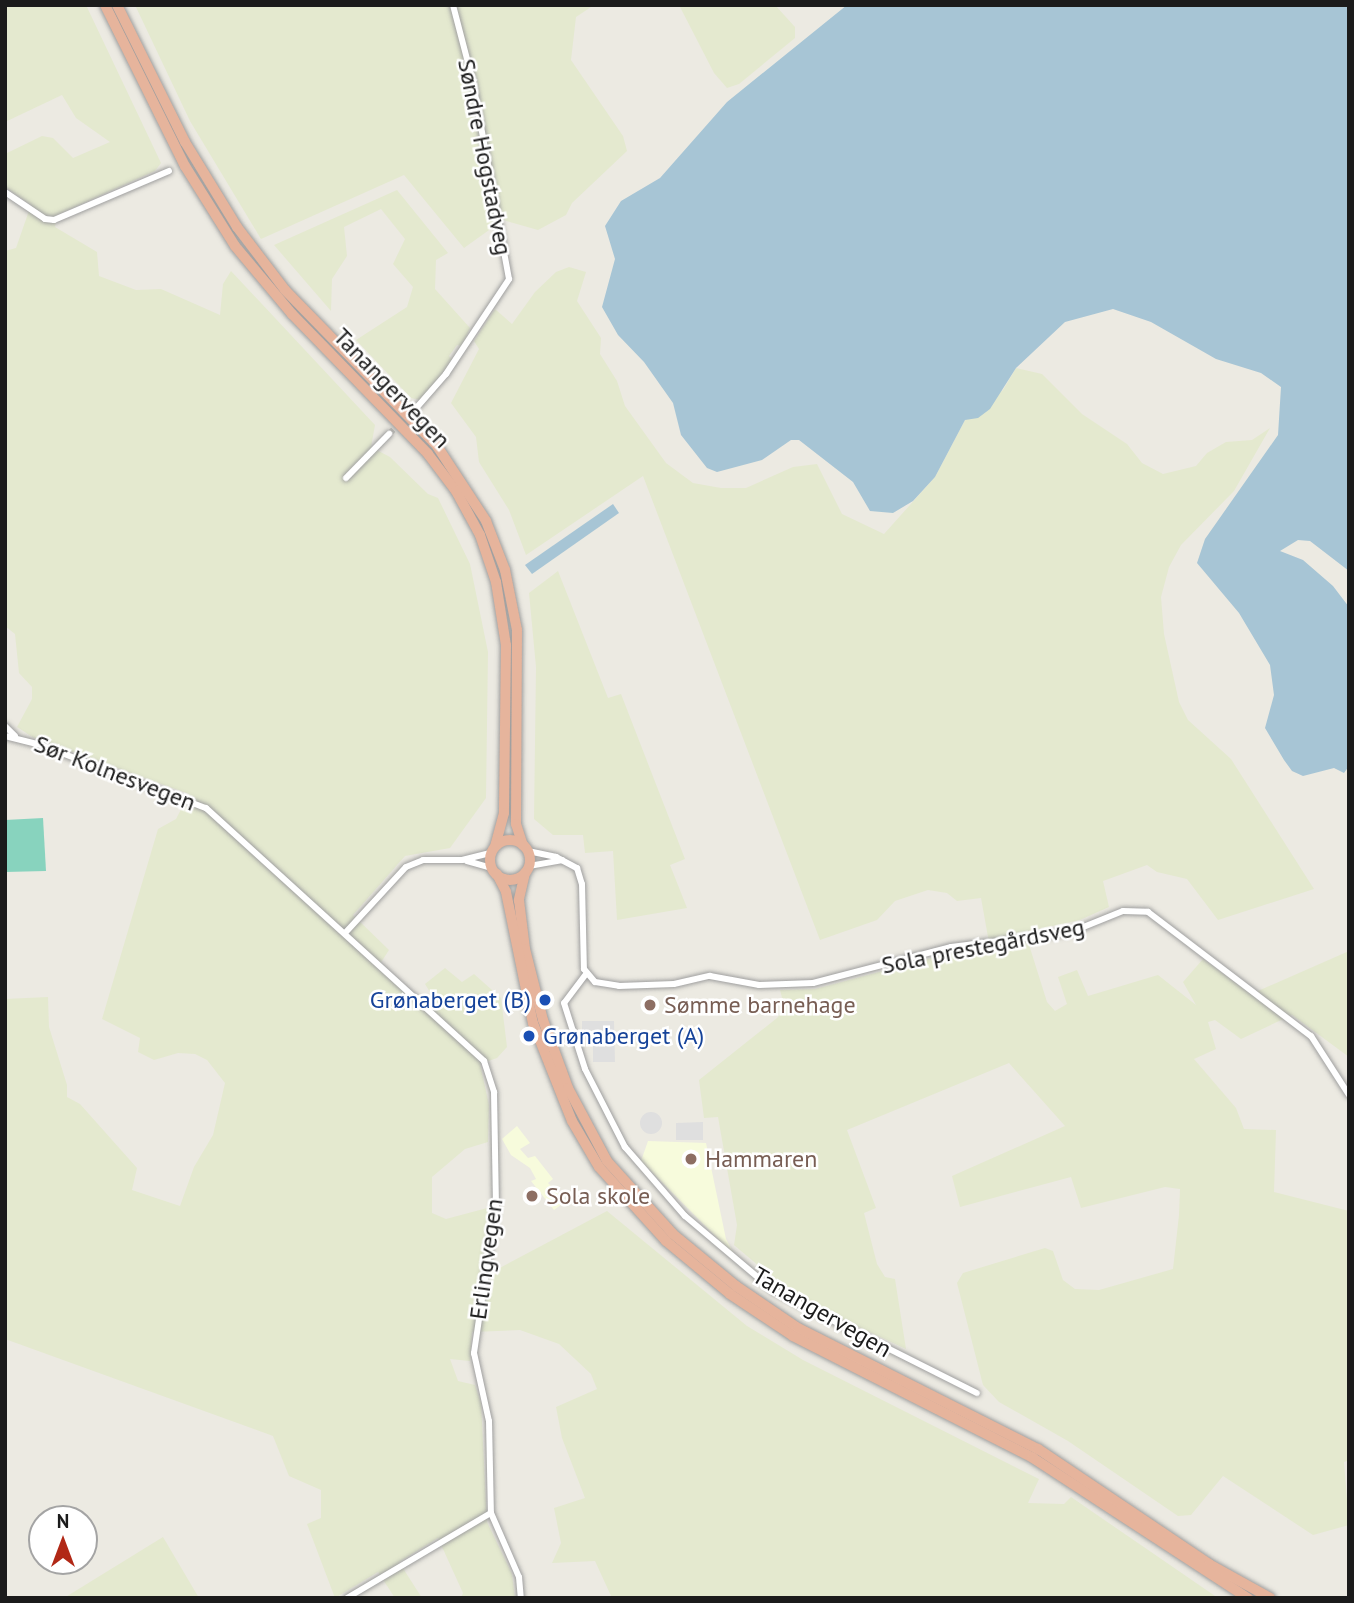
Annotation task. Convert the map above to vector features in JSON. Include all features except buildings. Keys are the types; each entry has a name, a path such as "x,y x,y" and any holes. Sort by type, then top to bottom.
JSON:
{"highway":[{"name":"Tanangervegen","path":"104,5 185,166 235,246 292,314 428,454 456,491 480,535 498,590 506,645 504,813 493,850"},
{"name":"Tanangervegen","path":"117,5 191,153 236,228 285,289 437,446 486,521 505,570 517,630 516,824 526,848"},
{"path":"509,840 526,848 527,869 511,879 494,871 493,850 509,840"},
{"name":"Tanangervegen","path":"527,869 519,900 525,949 543,1020 568,1088 607,1161 673,1234 736,1286 798,1328 1048,1455 1209,1564 1270,1598"},
{"name":"Tanangervegen","path":"494,871 506,892 522,985 558,1092 599,1167 666,1241 730,1294 793,1336 1033,1458 1248,1598"}],"street":[{"name":"Søndre Hogstadveg","path":"418,405 446,374 509,279 473,82 453,5"},
{"path":"5,192 45,219 54,220 169,171"},
{"path":"346,478 389,434"},
{"path":"5,726 15,736"},
{"name":"Sør Kolnesvegen","path":"5,736 15,736 206,808 346,932"},
{"path":"526,848 564,860 577,868 582,884 586,974 564,1003 585,1069 625,1147 685,1216 774,1291 977,1393"},
{"path":"346,932 406,867 423,860 462,860 493,850"},
{"path":"462,860 494,871"},
{"path":"527,869 564,860"},
{"name":"Sola prestegårdsveg","path":"586,974 595,982 619,986 674,984 710,976 759,985 813,983 951,947 1070,932 1115,914 1138,909 1154,916 1291,1018 1327,1055 1349,1094"},
{"name":"Erlingvegen","path":"346,932 476,1050 491,1072 495,1220 474,1353 490,1429 491,1513 519,1577 521,1598"},
{"path":"347,1598 491,1513"}],"shaded area":[{"path":"5,5 86,5 161,163 155,171 57,215 55,227 97,252 99,276 136,290 161,289 220,315 223,284 231,271 375,425 371,447 390,457 428,494 438,498 470,564 488,652 486,798 450,848 405,856 353,915 389,950 378,967 427,1013 438,1005 425,984 445,968 462,982 474,974 501,998 507,1047 497,1058 480,1064 489,1105 488,1142 465,1149 432,1177 432,1213 446,1219 491,1207 483,1270 494,1271 607,1211 747,1326 803,1360 1039,1479 1028,1503 1064,1504 1071,1497 1218,1598 612,1598 595,1561 552,1563 561,1543 554,1508 585,1498 562,1438 556,1407 597,1389 591,1374 559,1344 520,1330 472,1332 470,1361 450,1359 458,1381 475,1385 481,1403 487,1522 512,1574 515,1598 461,1598 463,1593 438,1538 399,1562 422,1598 395,1598 378,1572 335,1598 307,1524 321,1518 321,1490 289,1476 273,1436 5,1339 5,999 48,997 49,1027 67,1085 67,1097 80,1104 137,1168 132,1190 180,1206 194,1167 213,1135 225,1083 207,1060 195,1054 178,1053 154,1060 138,1052 140,1038 102,1019 158,829 176,819 189,794 34,738 17,727 32,699 32,687 19,673 15,634 5,626 5,251 16,248 31,205 5,187 5,154 42,136 53,138 73,158 110,142 76,118 62,95 5,122"},
{"path":"135,5 594,5 576,17 571,60 623,136 627,151 572,203 566,215 538,230 503,220 464,248 404,175 261,239 190,121"},
{"path":"679,5 775,5 795,27 795,38 739,84 727,88 714,73"},
{"path":"397,190 448,253 436,260 435,289 470,328 462,346 457,345 449,356 452,359 425,401 411,398 356,340 407,307 413,287 393,264 405,239 381,209 344,227 347,256 332,279 331,311 274,245"},
{"path":"569,267 586,272 577,301 601,338 600,354 617,381 625,406 666,463 693,483 721,488 746,488 793,467 817,464 842,514 884,534 935,477 965,420 1003,390 1016,368 1042,374 1082,414 1127,444 1142,463 1163,474 1196,466 1207,453 1226,442 1252,440 1270,428 1234,491 1181,545 1169,567 1161,597 1164,634 1179,702 1188,720 1231,759 1314,889 1218,920 1187,879 1157,872 1147,865 1103,881 1109,907 1080,920 1025,932 1047,1002 1055,1011 1067,1004 1058,977 1077,970 1088,996 1158,975 1196,1005 1183,982 1203,959 1251,994 1349,951 1349,1057 1292,1015 1241,1039 1215,1020 1208,1022 1216,1049 1194,1059 1236,1108 1244,1129 1276,1130 1274,1192 1349,1211 1349,1460 1344,1462 1349,1525 1313,1535 1223,1476 1191,1515 1178,1516 1068,1441 999,1402 983,1385 957,1283 963,1273 1045,1248 1053,1251 1063,1280 1075,1289 1099,1290 1173,1269 1179,1215 1180,1189 1165,1187 1081,1208 1071,1177 960,1207 952,1176 1065,1126 1009,1063 847,1130 876,1208 864,1213 877,1264 885,1277 895,1279 906,1349 835,1316 778,1282 734,1245 737,1225 718,1117 704,1118 699,1080 777,1018 785,1009 780,990 815,989 943,955 990,948 981,898 957,901 947,893 928,890 895,901 877,920 820,940 643,476 526,555 509,510 479,462 476,437 451,403 479,349 474,341 495,309 512,324 535,292 556,272"},
{"path":"558,571 608,698 621,694 685,859 670,865 687,908 617,920 613,851 585,853 583,835 553,835 534,819 536,667 529,593"},
{"path":"582,1021 614,1021 615,1062 593,1062 593,1040 582,1039"},
{"path":"651,1112 659,1115 662,1123 659,1131 651,1134 643,1131 640,1123 643,1115"},
{"path":"703,1122 703,1140 676,1140 676,1123"},
{"path":"517,1126 530,1143 520,1149 528,1158 535,1156 553,1179 548,1183 566,1201 554,1210 531,1181 536,1179 530,1168 511,1155 502,1139"},
{"path":"648,1141 706,1143 726,1239 736,1257 641,1161"},
{"path":"163,1537 199,1598 64,1598"}],"green space":[{"path":"43,818 46,871 5,872 5,820"}],"water":[{"path":"847,5 1349,5 1349,571 1310,541 1298,540 1280,551 1303,560 1333,586 1349,607 1349,766 1344,773 1334,768 1303,776 1292,771 1284,760 1265,728 1274,695 1270,665 1239,613 1197,563 1205,539 1278,435 1281,387 1261,373 1216,359 1151,322 1113,309 1065,322 1016,368 990,409 978,418 965,420 935,477 913,501 893,513 870,511 853,482 799,440 791,440 762,460 717,472 707,468 681,435 673,403 644,362 618,335 602,307 615,259 605,226 621,201 660,178 727,102"},
{"path":"613,504 619,513 532,574 525,565"}],"tunnel":[{"path":"389,434 418,406"}],"place":[{"name":"Grønaberget (B)","path":"545,1000"},
{"name":"Sømme barnehage","path":"650,1005"},
{"name":"Grønaberget (A)","path":"529,1036"},
{"name":"Hammaren","path":"691,1159"},
{"name":"Sola skole","path":"532,1196"}]}
